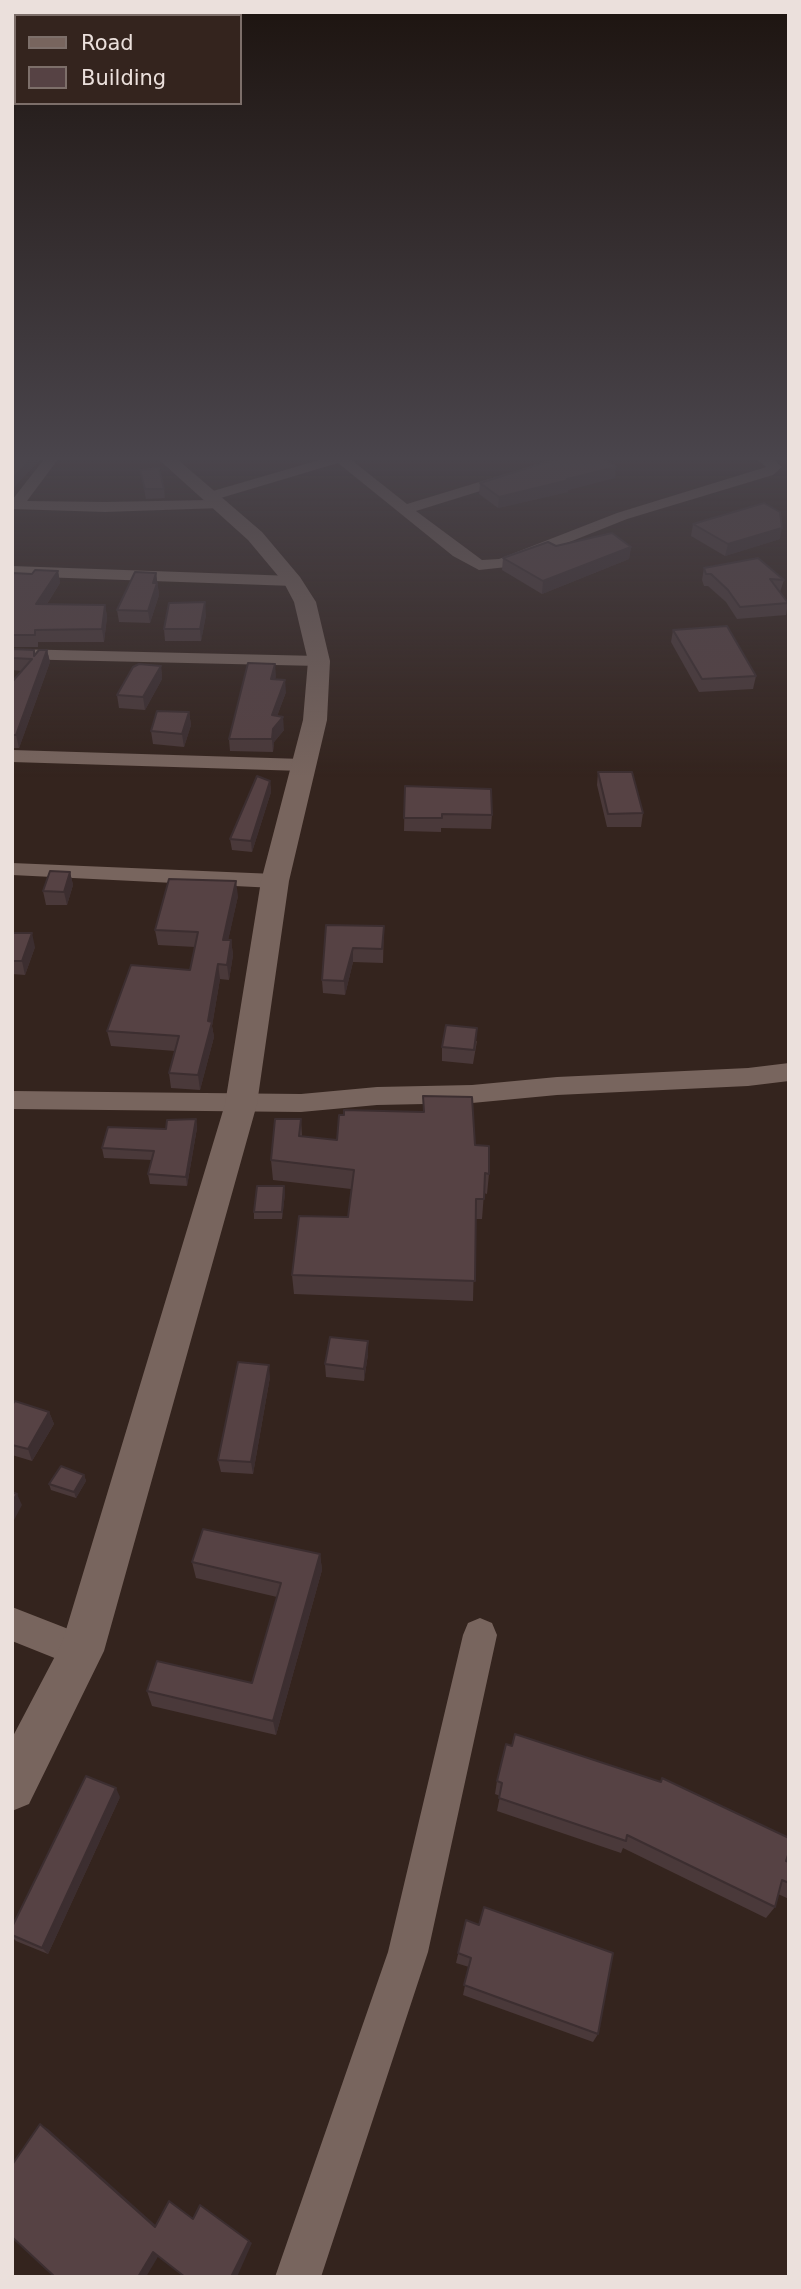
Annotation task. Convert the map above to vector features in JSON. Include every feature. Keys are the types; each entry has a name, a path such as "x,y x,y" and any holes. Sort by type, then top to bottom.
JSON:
{"street":[{"path":"12,1787 82,1651 240,1104 275,881 315,720 319,661 306,602 279,565"},
{"path":"12,571 293,582"},
{"path":"12,654 319,661"},
{"path":"12,756 303,765"},
{"path":"12,869 275,881"},
{"path":"12,1100 301,1103 377,1096 472,1094 557,1086 748,1077 789,1072"},
{"path":"12,1624 82,1651"},
{"path":"298,2277 408,1952 480,1636"}],"building":[{"path":"515,565 585,565 543,581"},
{"path":"721,565 766,565 784,580 770,579 788,603 740,607 728,590 711,574 706,574 704,568"},
{"path":"35,570 58,571 36,604 105,605 102,629 35,630 35,635 12,635 12,573 32,574"},
{"path":"135,572 156,573 153,583 157,583 148,611 117,610"},
{"path":"205,602 200,629 164,629 169,603"},
{"path":"727,626 756,676 702,679 673,630"},
{"path":"12,649 34,650 34,656 39,650 47,650 16,735 12,735 12,682 32,659 12,658"},
{"path":"248,663 275,664 271,679 285,680 272,715 283,717 273,729 272,739 229,739"},
{"path":"139,664 161,666 143,697 117,695 133,667"},
{"path":"157,711 189,712 182,734 151,731"},
{"path":"598,772 632,772 643,813 608,814"},
{"path":"257,776 270,781 251,841 230,839"},
{"path":"405,786 491,789 492,815 442,814 442,818 404,818"},
{"path":"50,871 70,872 64,892 43,891"},
{"path":"169,879 236,881 223,940 231,940 227,965 218,964 208,1021 212,1022 198,1075 169,1073 179,1036 107,1031 131,965 190,970 198,932 155,930"},
{"path":"326,925 384,926 382,949 353,948 344,981 322,980"},
{"path":"12,933 32,933 22,961 12,961"},
{"path":"446,1025 477,1028 474,1050 442,1047"},
{"path":"423,1096 472,1097 475,1145 489,1146 489,1174 485,1173 484,1199 476,1199 475,1281 292,1275 299,1216 348,1217 354,1170 271,1160 275,1119 301,1119 299,1136 337,1140 339,1115 344,1115 344,1110 424,1112"},
{"path":"196,1119 186,1177 148,1174 154,1151 102,1148 108,1127 166,1129 167,1120"},
{"path":"257,1186 284,1186 282,1212 254,1212"},
{"path":"330,1337 368,1341 364,1369 325,1364"},
{"path":"238,1362 269,1365 251,1462 218,1460"},
{"path":"15,1401 49,1412 28,1449 12,1445 12,1405"},
{"path":"61,1466 84,1475 74,1492 49,1484"},
{"path":"203,1529 320,1554 273,1721 147,1691 157,1661 252,1683 281,1583 192,1562"},
{"path":"515,1734 661,1782 662,1778 789,1838 786,1861 789,1862 789,1883 782,1880 775,1907 627,1835 626,1841 499,1798 502,1783 497,1781 506,1744 512,1746"},
{"path":"86,1776 116,1788 42,1948 12,1935 12,1927"},
{"path":"484,1907 613,1953 598,2034 464,1985 471,1958 458,1953 466,1920 479,1925"},
{"path":"40,2124 155,2227 169,2201 193,2219 200,2205 249,2241 231,2277 185,2277 153,2252 138,2277 55,2277 12,2237 12,2165"}]}
